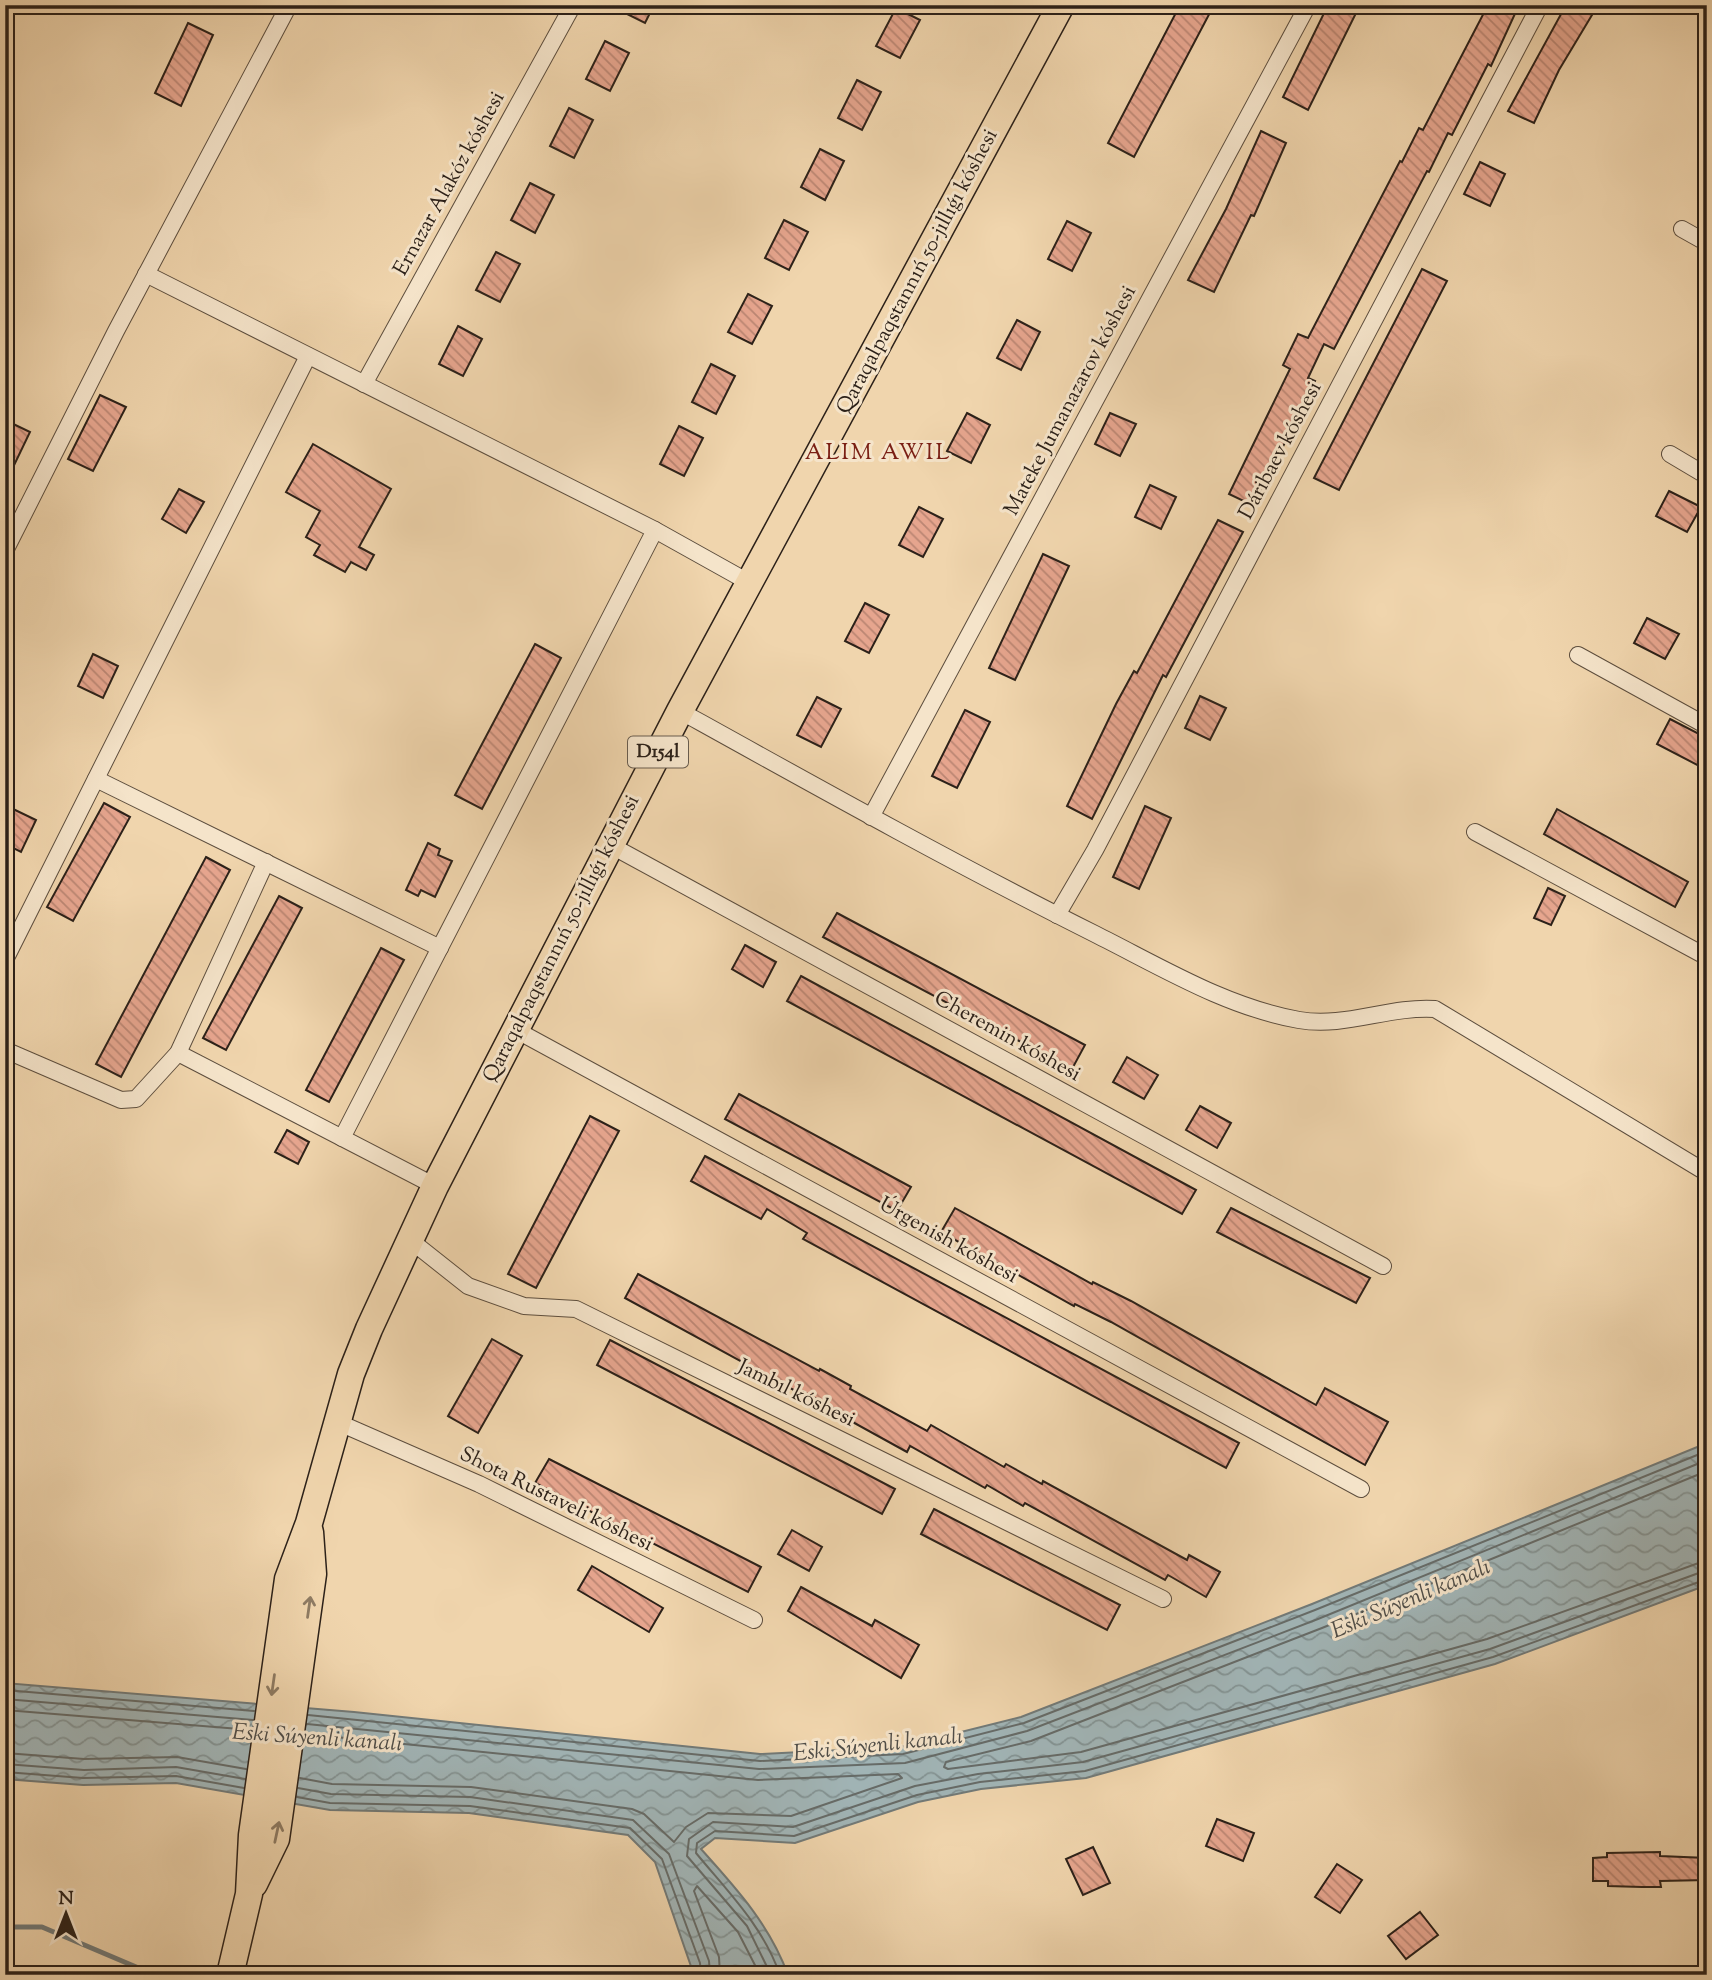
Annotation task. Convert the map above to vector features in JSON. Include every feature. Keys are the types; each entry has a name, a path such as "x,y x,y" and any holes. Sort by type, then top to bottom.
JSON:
{"main road":[{"name":"Qaraqalpaqstannıń 50-jıllıǵı kóshesi","path":"230,1975 249,1894 252,1835 288,1579 309,1523 337,1422 369,1329 435,1186 514,1029 680,711 1061,5"}],"street":[{"path":"5,551 146,274 289,5"},
{"name":"Ernazar Alakóz kóshesi","path":"364,384 573,5"},
{"name":"Mateke Jumanazarov kóshesi","path":"872,817 1308,5"},
{"name":"Dáribaev kóshesi","path":"1057,915 1095,850 1539,5"},
{"path":"1682,229 1707,243"},
{"path":"146,274 655,530 750,583"},
{"path":"5,960 308,356"},
{"path":"1670,454 1707,476"},
{"path":"342,1138 655,530"},
{"path":"1578,654 1707,726"},
{"path":"680,711 1057,915 1230,1002 1301,1021 1348,1021 1409,1007 1435,1009 1707,1173"},
{"path":"96,779 440,948"},
{"path":"1475,832 1707,957"},
{"name":"Cheremin kóshesi","path":"610,845 1383,1266"},
{"path":"5,1050 121,1100 136,1099 178,1053 265,862"},
{"name":"Úrgenish kóshesi","path":"514,1029 1361,1489"},
{"path":"178,1053 435,1186"},
{"name":"Jambıl kóshesi","path":"410,1240 468,1286 524,1306 576,1309 1163,1600"},
{"name":"Shota Rustaveli kóshesi","path":"337,1422 479,1484 754,1620"}],"water":[{"path":"1707,1443 1707,1585 1495,1664 1086,1778 981,1789 918,1802 795,1843 715,1838 701,1849 762,1923 788,1975 694,1975 655,1862 628,1835 469,1813 330,1810 176,1783 83,1785 5,1779 5,1683 354,1712 760,1754 901,1747 1021,1717 1312,1604"}],"building":[{"path":"609,5 654,5 645,23"},
{"path":"1180,5 1214,5 1134,157 1108,143"},
{"path":"1328,5 1360,5 1308,110 1283,97"},
{"path":"1488,5 1519,5 1491,66 1488,64 1452,135 1448,133 1334,349 1324,344 1308,378 1315,381 1254,506 1229,494 1290,369 1283,365 1298,334 1308,338 1400,161 1402,162 1419,128 1423,130"},
{"path":"1566,5 1598,5 1559,70 1534,123 1508,111"},
{"path":"896,8 920,20 900,58 876,46"},
{"path":"188,23 213,35 181,106 155,93"},
{"path":"605,41 629,53 610,91 586,79"},
{"path":"857,80 881,92 862,130 838,118"},
{"path":"569,108 593,120 574,158 550,146"},
{"path":"1261,131 1286,143 1254,216 1251,215 1214,292 1188,280 1226,209"},
{"path":"820,149 844,161 825,200 801,187"},
{"path":"1480,162 1505,174 1490,206 1464,194"},
{"path":"530,183 554,195 535,233 511,220"},
{"path":"784,220 808,232 789,270 765,258"},
{"path":"1067,221 1091,233 1072,271 1048,259"},
{"path":"496,252 520,264 500,302 476,290"},
{"path":"1422,269 1447,281 1339,490 1314,478"},
{"path":"748,294 772,306 752,344 728,332"},
{"path":"1017,320 1040,332 1021,370 997,358"},
{"path":"458,326 482,339 463,376 439,364"},
{"path":"711,364 735,376 716,414 692,402"},
{"path":"100,395 126,407 93,471 68,459"},
{"path":"967,413 990,425 971,463 947,451"},
{"path":"1110,413 1136,424 1120,456 1095,444"},
{"path":"5,420 30,432 5,484"},
{"path":"679,426 703,438 684,476 660,464"},
{"path":"313,444 391,489 359,547 374,555 366,570 351,562 345,572 314,555 320,545 306,537 320,511 286,492"},
{"path":"1150,485 1176,497 1161,529 1135,517"},
{"path":"179,489 204,502 186,533 162,519"},
{"path":"1669,491 1701,507 1687,532 1656,516"},
{"path":"919,507 943,519 923,557 899,545"},
{"path":"1218,520 1243,532 1166,677 1163,675 1092,819 1067,806 1116,704 1134,671 1137,673"},
{"path":"1043,554 1069,566 1015,680 989,668"},
{"path":"865,603 889,615 869,653 845,641"},
{"path":"1647,618 1679,634 1665,659 1634,643"},
{"path":"535,644 561,658 482,809 455,795"},
{"path":"93,654 118,666 103,698 78,686"},
{"path":"1200,696 1226,708 1210,740 1185,728"},
{"path":"817,697 841,709 821,747 797,735"},
{"path":"965,710 990,722 957,788 932,776"},
{"path":"1670,719 1707,738 1707,770 1657,744"},
{"path":"104,803 130,817 73,921 47,907"},
{"path":"1145,806 1171,818 1139,889 1113,877"},
{"path":"11,808 36,820 21,852 5,844 5,819"},
{"path":"1557,809 1688,882 1675,907 1544,834"},
{"path":"428,843 440,849 438,855 452,861 435,897 421,890 418,896 406,890"},
{"path":"206,857 230,870 121,1077 96,1064"},
{"path":"1548,888 1565,896 1551,925 1534,918"},
{"path":"279,896 302,908 226,1050 203,1038"},
{"path":"837,913 1085,1045 1072,1069 823,937"},
{"path":"745,945 776,962 763,987 732,969"},
{"path":"381,948 404,960 329,1102 306,1090"},
{"path":"801,976 1196,1190 1182,1214 787,1001"},
{"path":"1127,1057 1158,1075 1144,1099 1113,1082"},
{"path":"739,1094 911,1187 897,1211 725,1119"},
{"path":"1200,1106 1231,1123 1217,1148 1186,1130"},
{"path":"590,1116 619,1131 536,1288 508,1274"},
{"path":"287,1130 309,1142 298,1164 275,1152"},
{"path":"705,1156 1239,1443 1226,1468 803,1239 807,1233 767,1209 761,1219 691,1181"},
{"path":"955,1208 1092,1284 1093,1282 1131,1301 1316,1405 1325,1388 1388,1422 1365,1465 1111,1322 1075,1304 1074,1306 941,1232"},
{"path":"1231,1208 1370,1278 1356,1303 1217,1232"},
{"path":"638,1274 819,1371 820,1369 851,1386 850,1389 927,1431 931,1425 1004,1467 1006,1464 1042,1484 1043,1481 1187,1560 1189,1555 1220,1572 1206,1597 1168,1575 1165,1580 1025,1503 1023,1506 987,1485 985,1488 910,1446 907,1452 838,1414 839,1411 802,1391 801,1394 625,1298"},
{"path":"492,1339 522,1356 478,1433 448,1416"},
{"path":"610,1340 895,1489 882,1514 597,1365"},
{"path":"549,1459 761,1567 748,1592 535,1483"},
{"path":"934,1509 1120,1605 1107,1630 921,1534"},
{"path":"792,1530 822,1547 809,1571 778,1554"},
{"path":"592,1566 663,1608 649,1632 578,1590"},
{"path":"801,1587 872,1626 875,1620 919,1645 901,1678 788,1611"},
{"path":"1217,1819 1254,1833 1243,1861 1206,1846"},
{"path":"1093,1847 1110,1883 1083,1895 1066,1859"},
{"path":"1660,1852 1660,1856 1707,1858 1707,1880 1660,1881 1661,1887 1608,1886 1608,1881 1593,1881 1593,1858 1607,1857 1607,1853"},
{"path":"1337,1864 1362,1880 1340,1913 1315,1897"},
{"path":"1420,1912 1438,1935 1406,1959 1388,1936"}],"waterway":[{"name":"Eski Súyenli kanalı","path":"5,1927 42,1927 155,1975"}],"district":[{"name":"ALIM AWIL","path":"878,453"}]}
